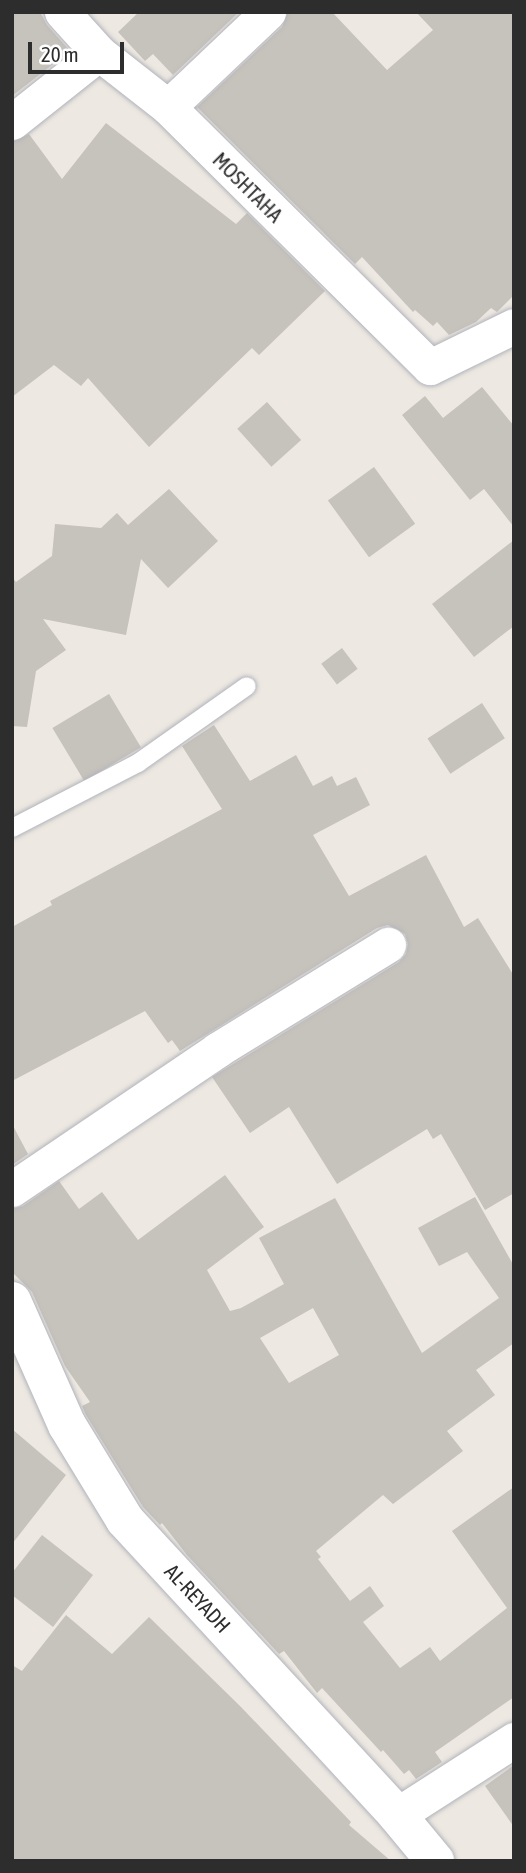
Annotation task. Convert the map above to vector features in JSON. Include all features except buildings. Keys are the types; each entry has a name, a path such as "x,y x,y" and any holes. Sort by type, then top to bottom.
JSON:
{"street":[{"name":"MOSHTAHA","path":"62,12 99,53 168,107 430,367 514,326"},
{"path":"168,107 268,12"},
{"path":"12,122 99,53"},
{"path":"12,1189 217,1050 388,945"},
{"name":"AL-REYADH","path":"12,1301 67,1425 125,1520 397,1815 435,1861"},
{"path":"397,1815 514,1740"}],"lane":[{"path":"12,828 138,763 247,686"}]}
